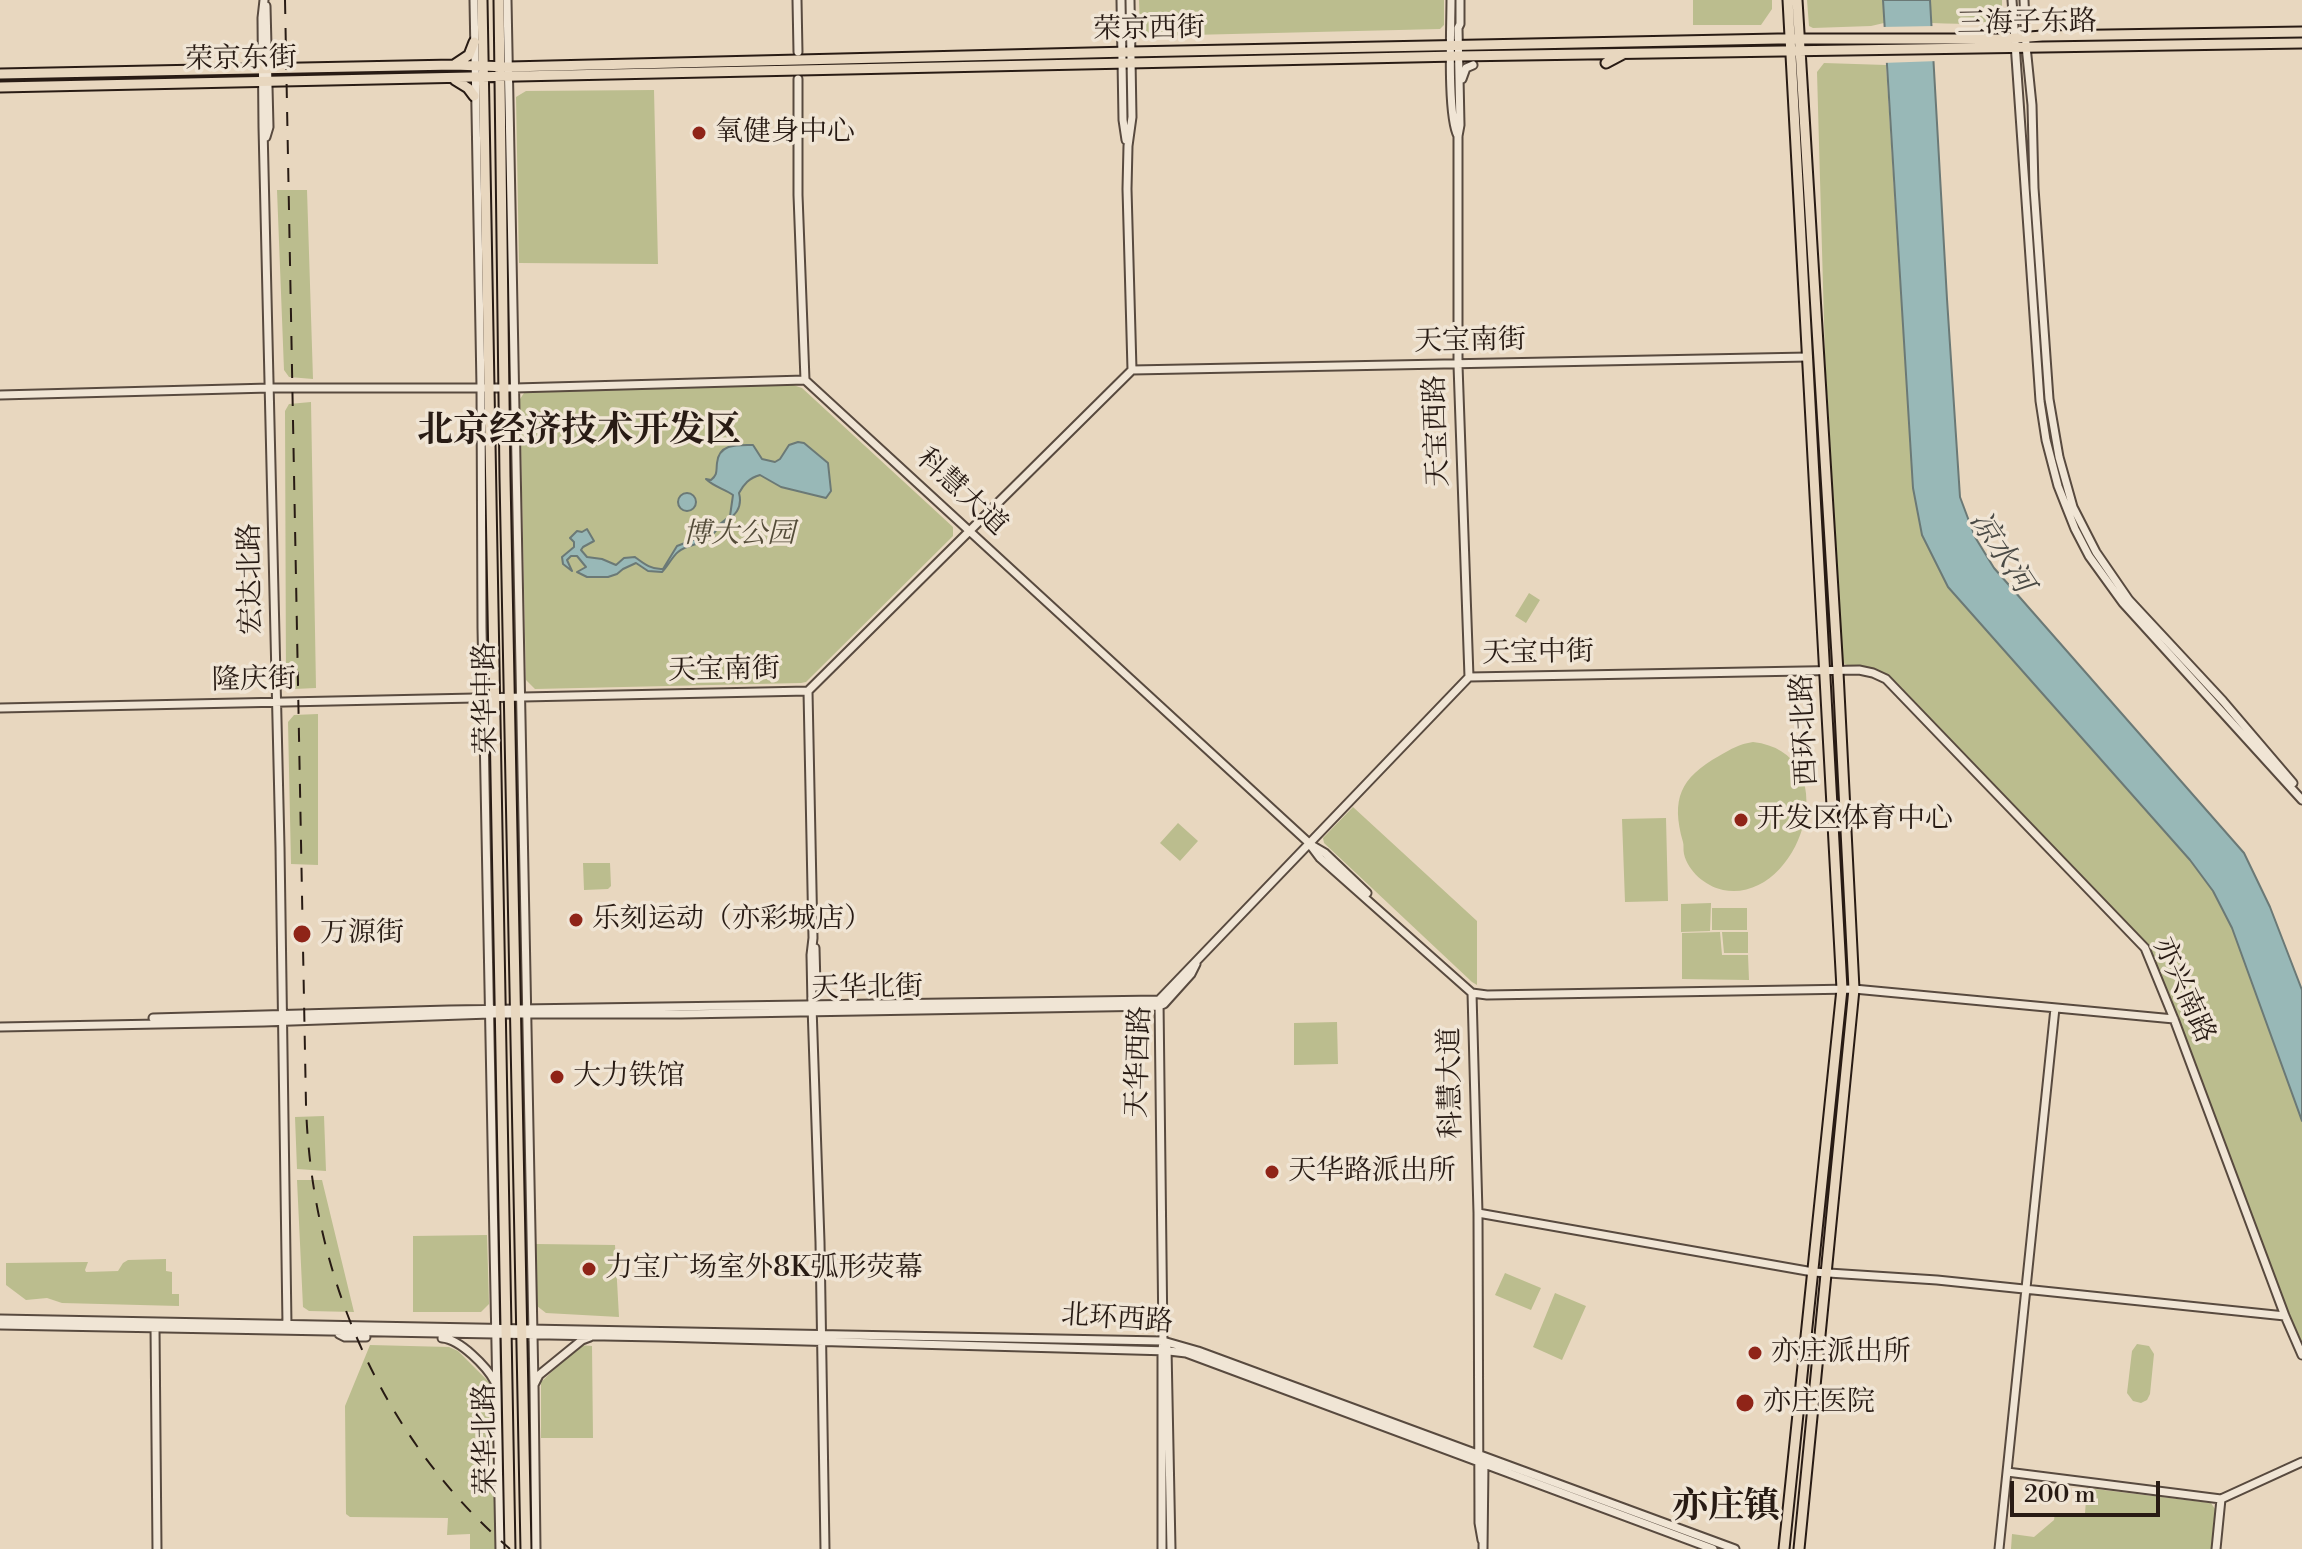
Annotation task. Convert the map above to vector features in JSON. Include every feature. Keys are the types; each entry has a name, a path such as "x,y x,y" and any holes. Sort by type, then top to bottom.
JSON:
{"main road":[{"name":"荣华中路","path":"482,0 479,71 488,289 485,387 492,607 489,698 499,918 496,1012 507,1332"},
{"name":"荣华中路","path":"499,0 504,71 502,170 509,388 505,477 515,1012 527,1332"},
{"path":"1788,0 1795,45"},
{"path":"1795,45 1797,0"},
{"name":"三海子东路","path":"2026,42 2302,32"},
{"path":"454,65 469,55 474,42"},
{"name":"三海子东路","path":"1795,45 2302,43"},
{"name":"荣京西街","path":"479,71 1795,45"},
{"name":"荣京西街","path":"1455,51 1626,53 1795,45"},
{"name":"西环北路","path":"1784,1549 1842,989 1808,357 1795,45"},
{"name":"西环北路","path":"1795,45 1838,672 1854,989 1799,1549"},
{"path":"1606,63 1626,53"},
{"name":"荣京东街","path":"0,74 454,65 479,71"},
{"name":"荣京东街","path":"0,87 452,79 479,71"},
{"path":"452,79 468,88 474,96"},
{"name":"荣华北路","path":"507,1332 510,1549"},
{"name":"荣华北路","path":"526,1549 524,1453 527,1332"}],"street":[{"name":"宏达北路","path":"265,0 268,18 265,141 287,1327"},
{"path":"474,0 474,42 479,71 474,96 479,311 485,387 482,628 489,698 489,937 496,1012 495,1250 500,1549"},
{"path":"507,0 504,71 510,149 509,388 516,451 528,1078 527,1332 534,1385 536,1549"},
{"path":"797,0 798,52"},
{"path":"1121,0 1126,57"},
{"path":"1130,0 1123,120 1128,146 1132,370"},
{"path":"1451,0 1455,51"},
{"path":"1455,51 1460,0"},
{"path":"2012,0 2040,401 2046,440 2065,508 2089,556 2123,603 2302,797"},
{"path":"2024,0 2049,399 2059,457 2073,507 2096,552 2129,600 2268,751 2302,797"},
{"name":"天宝西路","path":"1455,51 1460,100 1458,365 1469,677"},
{"name":"天宝西路","path":"1455,51 1452,108 1454,129 1458,136"},
{"path":"1460,100 1461,76 1466,68 1473,65"},
{"path":"0,395 270,388 509,388 805,380 798,195 798,79"},
{"path":"502,170 510,149"},
{"path":"479,311 488,289"},
{"name":"天宝南街","path":"509,698 808,691 1132,370 1808,357"},
{"name":"科慧大道","path":"805,380 1308,842 1320,858 1472,993 1478,1213 1479,1523 1482,1545"},
{"path":"505,477 516,451"},
{"path":"482,628 492,607"},
{"name":"亦兴南路","path":"1838,672 1859,670 1886,679 2145,948 2302,1355"},
{"name":"天宝中街","path":"1308,842 1469,677 1838,672"},
{"path":"808,691 811,955 818,1056 815,1073 825,1549"},
{"name":"隆庆街","path":"0,708 509,698"},
{"path":"511,789 522,766"},
{"name":"天华西路","path":"1171,1549 1159,1003 1187,969 1197,962 1308,842"},
{"path":"489,937 499,918"},
{"path":"1472,993 1854,989 2174,1019"},
{"name":"天华北街","path":"496,1012 1159,1003"},
{"path":"1999,1549 2055,1008"},
{"path":"0,1025 496,1012"},
{"path":"517,1104 528,1078"},
{"path":"1478,1213 1813,1272 2025,1289 2285,1316"},
{"path":"495,1250 504,1229"},
{"path":"0,1319 155,1326"},
{"path":"0,1325 496,1332"},
{"path":"155,1326 157,1549"},
{"path":"287,1327 335,1331 496,1332"},
{"path":"335,1331 345,1337 449,1338 490,1373 496,1384"},
{"name":"北环西路","path":"496,1332 1165,1347 1713,1549"},
{"name":"北环西路","path":"527,1332 592,1336 822,1338"},
{"path":"534,1385 539,1375 582,1340 592,1336"},
{"name":"天华西路","path":"1162,1549 1165,1347"},
{"path":"497,1429 509,1458"},
{"path":"524,1453 534,1431"},
{"name":"北环西路","path":"1481,1461 1735,1549"},
{"path":"2007,1472 2221,1499 2302,1462"},
{"path":"2216,1549 2221,1499"}],"green space":[{"path":"1139,0 1444,0 1444,25 1440,29 1149,36 1140,30"},
{"path":"1693,0 1772,0 1772,9 1761,25 1693,25"},
{"path":"1807,0 1883,0 1884,23 1813,28 1809,26"},
{"path":"1930,0 2002,0 2002,10 1996,20 1988,22 1932,23"},
{"path":"1824,63 1886,65 1913,488 1922,535 1948,587 2190,860 2213,891 2232,928 2302,1121 2302,1347 2147,943 1896,682 1873,668 1843,663 1825,357 1817,72"},
{"path":"654,90 658,264 519,263 516,97 526,91"},
{"path":"277,190 307,190 313,379 289,377 284,370"},
{"name":"博大公园","path":"793,385 802,388 953,527 953,536 806,682 535,689 526,680 520,399 526,390"},
{"path":"311,402 316,688 294,689 286,682 285,411 289,404"},
{"path":"1529,593 1540,600 1526,623 1515,616"},
{"path":"318,714 318,865 291,864 288,722 294,715"},
{"name":"开发区体育中心","path":"1753,742 1783,752 1800,772 1806,798 1803,826 1792,853 1774,875 1750,888 1723,890 1698,877 1686,860 1678,814 1679,802 1687,782 1706,764 1731,749"},
{"path":"1353,807 1477,921 1477,985 1324,843 1323,838"},
{"path":"1666,818 1668,901 1625,902 1622,819"},
{"path":"1178,823 1198,841 1180,861 1160,843"},
{"path":"583,863 610,863 611,886 608,889 584,890"},
{"path":"1711,903 1710,931 1681,932 1681,904"},
{"path":"1712,908 1747,908 1747,930 1712,930"},
{"path":"1720,932 1722,955 1748,955 1749,980 1682,979 1682,933"},
{"path":"1722,932 1748,932 1748,953 1724,953"},
{"path":"1337,1022 1338,1064 1294,1065 1294,1023"},
{"path":"324,1116 326,1171 297,1169 295,1117"},
{"path":"1375,1155 1387,1159 1378,1181 1366,1177"},
{"path":"297,1180 322,1180 354,1312 309,1311 303,1307"},
{"path":"487,1235 489,1304 481,1312 413,1312 413,1236"},
{"path":"536,1244 615,1245 619,1317 546,1313 537,1306"},
{"path":"166,1259 166,1271 172,1272 172,1294 179,1294 179,1306 62,1303 47,1298 26,1300 6,1285 6,1263 88,1262 86,1272 118,1271 128,1260"},
{"path":"1505,1273 1541,1288 1531,1310 1495,1295"},
{"path":"1555,1293 1586,1306 1562,1360 1533,1347"},
{"path":"2137,1344 2149,1346 2154,1354 2150,1394 2141,1403 2133,1401 2127,1393 2132,1351"},
{"path":"370,1345 449,1347 458,1351 490,1383 493,1389 496,1549 470,1549 470,1534 447,1535 448,1518 350,1517 346,1514 345,1406"},
{"path":"580,1345 592,1346 593,1438 541,1438 541,1382"},
{"path":"2087,1488 2211,1503 2215,1509 2211,1549 2011,1549 2012,1534 2034,1537 2054,1520 2055,1513 2085,1513"}],"water":[{"path":"1883,0 1930,0 1960,497 1975,537 1994,568 2244,853 2270,907 2302,990 2302,1121 2232,928 2213,891 2190,860 1948,587 1922,535 1913,488"},
{"path":"804,443 828,463 831,491 826,498 781,487 760,475 743,487 739,493 740,505 731,518 709,539 678,552 662,572 648,571 636,563 608,577 587,577 577,572 586,567 577,556 567,560 572,571 563,564 562,557 574,547 570,538 577,531 587,529 594,541 581,550 587,557 616,565 624,558 635,557 651,567 663,569 677,546 706,535 730,516 733,495 706,479 711,480 715,476 721,452 730,446 753,445 762,459 775,462 789,445"},
{"path":"687,493 696,502 687,511 678,502"}],"pier":[{"path":"1936,26 1938,61 1882,63 1880,27"}],"railway":[{"path":"285,0 306,1105 311,1168 322,1230 339,1290 362,1348 390,1404 424,1456 464,1505 510,1549"}],"place":[{"name":"氧健身中心","path":"699,133"},
{"name":"开发区体育中心","path":"1741,820"},
{"name":"乐刻运动（亦彩城店）","path":"576,920"},
{"name":"万源街","path":"302,934"},
{"name":"大力铁馆","path":"557,1077"},
{"name":"天华路派出所","path":"1272,1172"},
{"name":"力宝广场室外8K弧形荧幕","path":"589,1269"},
{"name":"亦庄派出所","path":"1755,1353"},
{"name":"亦庄医院","path":"1745,1403"}],"district":[{"name":"北京经济技术开发区","path":"579,432"},
{"name":"亦庄镇","path":"1726,1508"}],"water label":[{"name":"凉水河","path":"2000,553"}]}
